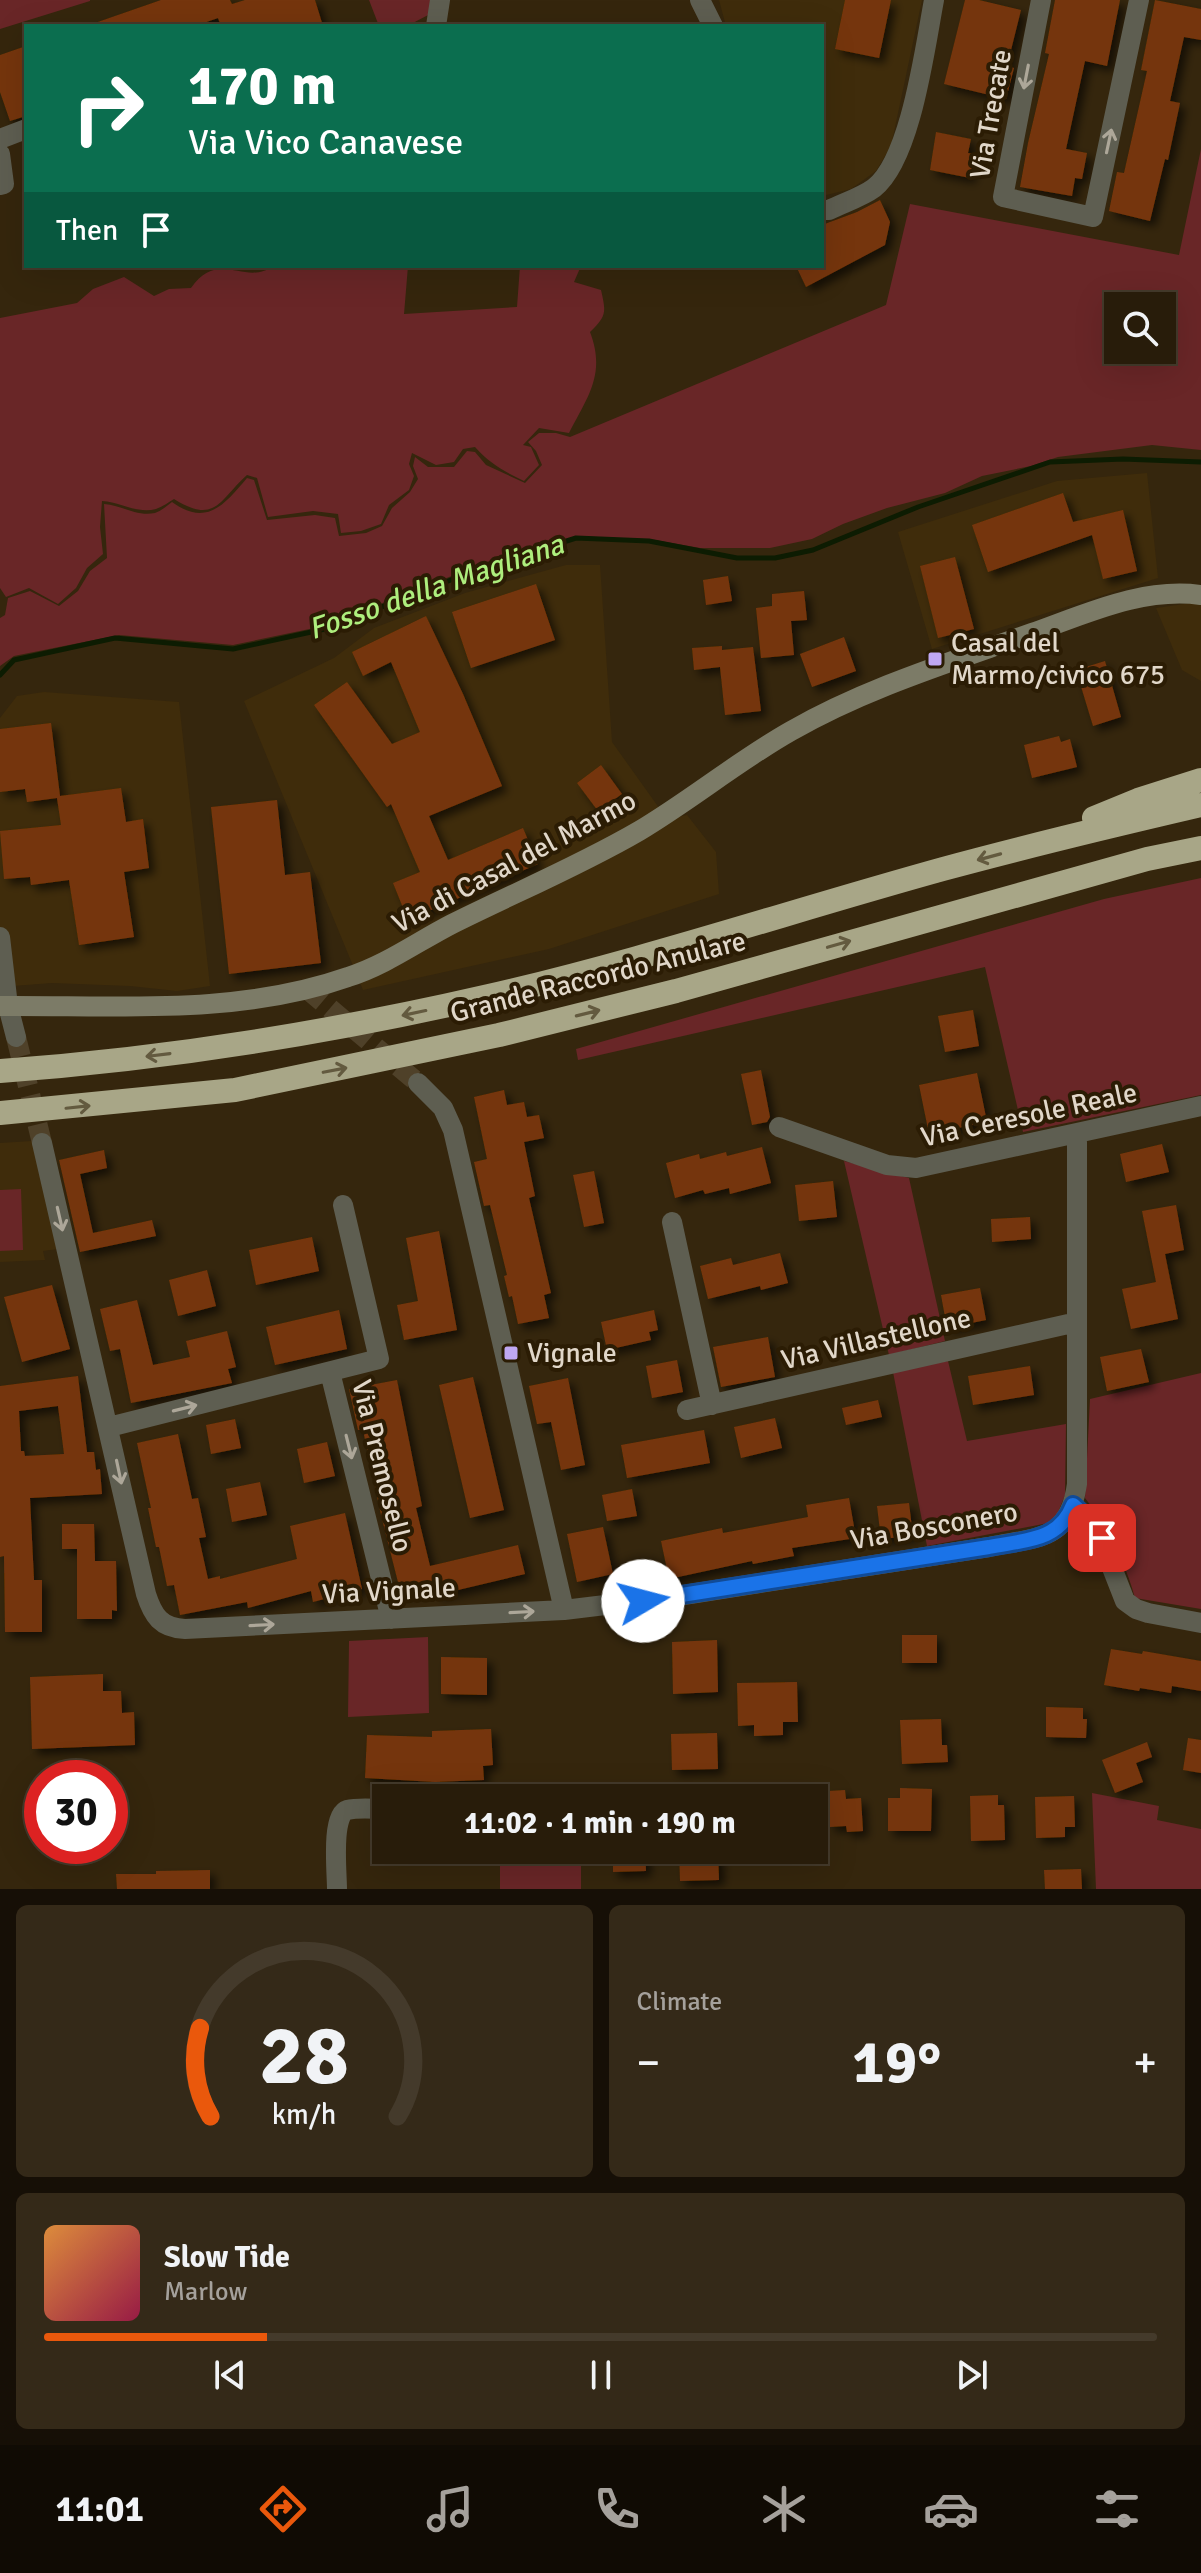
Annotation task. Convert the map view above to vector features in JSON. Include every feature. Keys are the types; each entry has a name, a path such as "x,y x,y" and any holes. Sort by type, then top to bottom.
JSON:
{"highway":[{"path":"1035,844 1138,800 1201,780"},
{"name":"Grande Raccordo Anulare","path":"0,1071 227,1046 492,996 699,941 1035,844 1201,805"},
{"name":"Grande Raccordo Anulare","path":"0,1113 235,1090 485,1038 676,991 968,907 1147,859 1201,848"}],"main road":[{"name":"Via di Casal del Marmo","path":"4,1006 253,1001 347,978 386,962 491,904 590,859 643,829 790,731 846,703 909,677 1115,604 1162,593 1201,595"}],"street":[{"path":"436,24 440,0"},
{"path":"700,0 712,24"},
{"path":"824,210 874,187 895,162 908,128 934,0"},
{"name":"Via Trecate","path":"1041,0 1003,197 1093,217 1139,0"},
{"path":"0,139 24,130"},
{"path":"0,154 4,184 0,185"},
{"path":"0,937 4,1006 16,1037"},
{"path":"418,1083 443,1108 453,1130 564,1610"},
{"name":"Via Ceresole Reale","path":"779,1127 887,1165 905,1168 1201,1106"},
{"path":"1077,1134 1078,1470 1073,1505 1096,1527 1125,1601 1148,1613 1201,1623"},
{"name":"Via Vignale","path":"42,1143 146,1594 155,1616 165,1625 185,1629 564,1610"},
{"name":"Via Premosello","path":"109,1427 379,1359 343,1205"},
{"path":"672,1222 712,1405"},
{"name":"Via Villastellone","path":"687,1410 1077,1322"},
{"name":"Via Premosello","path":"330,1372 391,1619"},
{"name":"Via Bosconero","path":"564,1610 671,1597 1041,1537 1056,1531 1068,1518 1073,1505"},
{"path":"337,1889 337,1828 340,1816 347,1810 372,1809"}],"shaded area":[{"path":"0,0 90,0 90,1 0,29"},
{"path":"369,0 434,0 432,13 411,24 378,24"},
{"path":"719,0 922,0 891,146 876,171 851,189 824,196 824,24 725,24"},
{"path":"1201,149 1201,450 1152,445 1058,457 982,476 945,493 887,508 843,524 812,539 770,548 700,548 655,540 577,536 490,561 324,626 233,645 119,635 14,656 0,666 0,618 5,615 8,598 30,591 59,606 78,591 90,571 107,558 104,504 148,514 172,502 195,513 205,513 222,504 247,478 254,480 267,520 315,515 335,518 339,536 366,533 382,526 392,508 410,492 418,479 413,466 415,457 428,467 454,467 467,451 475,452 486,465 525,483 542,465 528,442 539,433 570,437 886,305 910,204 1179,255"},
{"path":"269,268 408,268 404,314 517,307 520,268 580,268 574,282 601,290 604,309 600,322 590,332 596,360 593,384 569,433 539,428 523,445 531,447 539,465 524,481 498,467 475,447 463,449 454,462 436,465 412,453 409,464 414,476 409,490 389,505 381,524 361,531 341,533 338,514 313,511 268,517 257,478 247,475 223,500 208,509 199,510 174,499 149,510 102,501 100,527 103,554 87,568 76,588 58,604 29,588 6,597 0,588 0,318 77,303 93,289 124,277 154,296 169,289 191,288 201,276 212,271 263,271"},
{"path":"1147,473 1158,578 932,649 898,532 1057,481"},
{"path":"566,565 600,565 612,742 667,819 687,815 716,852 719,894 549,949 363,990 244,701 334,658 374,628 465,593"},
{"path":"1201,604 1201,681 1182,670 1156,608"},
{"path":"44,692 179,702 210,986 177,991 52,983 0,987 0,718 17,696"},
{"path":"1201,878 1201,1095 1023,1132 985,967 578,1060 576,1049 1104,899"},
{"path":"32,1141 58,1249 43,1251 45,1260 0,1262 0,1143"},
{"path":"844,1161 909,1178 945,1341 889,1355"},
{"path":"21,1189 23,1250 0,1251 0,1190"},
{"path":"948,1361 967,1441 1066,1424 1065,1495 1054,1522 927,1546 893,1372"},
{"path":"1201,1373 1201,1609 1135,1598 1115,1545 1085,1498 1090,1399"},
{"path":"428,1637 429,1713 348,1717 349,1641"},
{"path":"1092,1793 1159,1806 1157,1820 1201,1829 1201,1889 1096,1889"},
{"path":"500,1864 581,1864 581,1889 500,1889"}],"building":[{"path":"161,0 230,0 232,4 245,0 315,0 322,24 220,24 218,18 201,24 92,24"},
{"path":"845,0 891,0 879,58 835,49"},
{"path":"965,0 979,0 1021,10 1007,66 1014,68 1006,99 944,84"},
{"path":"1055,0 1120,0 1107,66 1085,61 1066,149 1087,153 1082,179 1075,178 1072,196 1020,187 1049,54 1045,53"},
{"path":"1155,0 1201,9 1201,40 1184,37 1170,101 1180,103 1168,160 1165,159 1150,221 1109,211 1117,172 1124,173 1147,71 1141,70"},
{"path":"24,47 24,117 10,121 0,92 0,55"},
{"path":"936,132 971,139 968,153 974,154 970,178 930,170"},
{"path":"880,200 890,222 885,245 806,287 797,268 824,268 824,224"},
{"path":"1063,493 1073,522 1123,510 1137,571 1103,579 1092,535 988,572 972,525"},
{"path":"955,557 974,629 938,638 920,566"},
{"path":"728,576 732,601 706,605 703,580"},
{"path":"536,584 555,640 471,668 452,612"},
{"path":"804,591 807,620 791,621 794,655 761,658 756,608 772,606 772,594"},
{"path":"426,616 502,786 429,816 448,860 523,828 538,864 408,920 393,883 420,872 391,804 387,807 314,705 347,682 392,744 420,732 391,662 363,676 352,652"},
{"path":"844,637 856,671 812,687 800,654"},
{"path":"722,646 722,650 753,647 761,711 725,715 720,667 694,670 692,648"},
{"path":"1105,661 1121,717 1093,726 1076,670"},
{"path":"51,723 60,796 121,788 126,822 143,819 149,868 124,872 134,937 79,945 69,880 31,885 30,877 4,879 0,831 61,825 57,798 27,802 25,789 0,792 0,729"},
{"path":"1059,736 1061,742 1070,739 1077,767 1032,778 1024,745"},
{"path":"601,765 622,794 598,811 577,783"},
{"path":"277,800 285,875 310,872 321,963 229,974 211,807"},
{"path":"973,1010 979,1046 945,1052 938,1016"},
{"path":"761,1070 770,1117 767,1122 752,1125 741,1074"},
{"path":"977,1073 987,1122 929,1134 919,1085"},
{"path":"504,1090 507,1105 524,1102 527,1117 539,1115 544,1138 524,1142 535,1196 529,1198 551,1293 544,1295 549,1318 518,1324 504,1276 507,1275 490,1205 484,1206 474,1162 487,1159 474,1097"},
{"path":"1162,1144 1169,1172 1126,1182 1120,1154"},
{"path":"762,1147 771,1183 730,1194 729,1188 705,1194 703,1190 675,1198 666,1163 699,1154 700,1159 726,1152 727,1156"},
{"path":"104,1150 107,1168 80,1174 93,1233 152,1220 156,1236 80,1252 59,1160"},
{"path":"594,1171 604,1223 584,1227 573,1175"},
{"path":"833,1181 837,1217 799,1221 795,1185"},
{"path":"1176,1205 1184,1250 1165,1254 1178,1319 1131,1329 1122,1289 1156,1282 1142,1211"},
{"path":"1030,1217 1031,1239 992,1242 991,1219"},
{"path":"439,1231 457,1330 404,1340 397,1305 418,1301 406,1238"},
{"path":"312,1237 319,1271 256,1285 249,1250"},
{"path":"780,1253 788,1283 761,1290 760,1286 708,1299 700,1266 731,1258 733,1265"},
{"path":"207,1270 216,1306 178,1316 169,1280"},
{"path":"52,1285 70,1349 22,1362 4,1297"},
{"path":"980,1288 986,1320 947,1328 941,1295"},
{"path":"137,1300 153,1365 190,1357 186,1341 227,1331 236,1367 228,1369 232,1383 131,1403 120,1349 110,1351 100,1309"},
{"path":"339,1310 347,1349 275,1365 266,1327"},
{"path":"654,1310 658,1330 649,1332 651,1340 607,1350 601,1322"},
{"path":"768,1337 775,1377 721,1387 713,1347"},
{"path":"1141,1349 1149,1382 1107,1391 1100,1357"},
{"path":"677,1360 683,1392 652,1398 646,1366"},
{"path":"1030,1366 1034,1395 973,1405 968,1376"},
{"path":"78,1376 87,1452 94,1452 96,1470 100,1469 102,1494 30,1498 34,1580 42,1580 42,1632 5,1632 4,1556 0,1557 0,1386","holes":["58,1406 64,1454 25,1456 21,1451 19,1411"]},
{"path":"473,1377 504,1510 470,1518 439,1385"},
{"path":"568,1378 585,1465 561,1470 551,1422 537,1424 529,1386"},
{"path":"397,1380 422,1506 416,1508 430,1566 518,1545 525,1574 437,1595 435,1586 401,1594 363,1430 358,1430 349,1389"},
{"path":"878,1400 882,1417 846,1425 842,1408"},
{"path":"775,1418 782,1448 741,1458 734,1427"},
{"path":"235,1419 241,1448 211,1454 206,1425"},
{"path":"704,1430 710,1463 627,1478 621,1445"},
{"path":"178,1434 192,1499 198,1498 206,1537 199,1538 208,1579 220,1576 220,1579 297,1559 290,1526 345,1513 362,1589 313,1602 311,1591 248,1608 247,1602 180,1615 174,1585 167,1586 159,1547 156,1547 137,1443"},
{"path":"327,1442 335,1476 304,1483 297,1449"},
{"path":"260,1482 267,1515 232,1522 226,1489"},
{"path":"632,1489 637,1516 607,1521 602,1495"},
{"path":"849,1498 856,1538 792,1548 794,1556 753,1564 752,1561 669,1579 661,1541 722,1528 723,1533 808,1517 806,1505"},
{"path":"909,1503 913,1536 881,1539 877,1506"},
{"path":"62,1524 94,1524 95,1561 116,1561 117,1611 112,1610 112,1619 77,1619 77,1549 62,1549"},
{"path":"603,1527 613,1574 577,1582 567,1534"},
{"path":"902,1635 937,1635 937,1663 902,1663"},
{"path":"717,1640 718,1692 673,1694 672,1642"},
{"path":"1111,1649 1201,1661 1201,1691 1172,1686 1171,1693 1104,1685"},
{"path":"441,1657 487,1658 487,1695 441,1694"},
{"path":"103,1674 103,1691 121,1691 122,1713 134,1712 135,1745 32,1749 30,1677"},
{"path":"797,1682 798,1722 783,1722 783,1735 754,1736 754,1725 738,1726 737,1683"},
{"path":"1046,1707 1083,1708 1083,1719 1087,1719 1086,1738 1046,1737"},
{"path":"941,1719 942,1745 947,1745 948,1762 902,1764 900,1720"},
{"path":"491,1729 493,1765 483,1766 484,1780 435,1782 365,1778 367,1735 432,1737 432,1731"},
{"path":"717,1733 718,1769 672,1770 671,1734"},
{"path":"1188,1738 1201,1740 1201,1773 1183,1770"},
{"path":"1147,1742 1152,1757 1136,1763 1143,1782 1115,1793 1102,1760"},
{"path":"900,1788 932,1789 931,1831 888,1831 888,1798 900,1798"},
{"path":"845,1790 846,1799 861,1798 863,1831 847,1832 846,1826 830,1827 828,1791"},
{"path":"998,1795 998,1805 1004,1805 1005,1840 971,1841 970,1796"},
{"path":"1074,1796 1075,1827 1065,1827 1065,1837 1036,1838 1035,1797"},
{"path":"613,1864 646,1864 646,1871 613,1872"},
{"path":"679,1864 718,1864 719,1880 680,1881"},
{"path":"1081,1869 1082,1889 1045,1889 1044,1870"},
{"path":"210,1870 210,1889 117,1889 116,1874"}],"waterway":[{"name":"Fosso della Magliana","path":"0,675 14,660 115,638 233,649 325,629 479,569 576,538 649,541 737,558 775,558 813,550 918,507 1050,462 1123,459 1201,462"}],"tunnel":[{"path":"307,989 418,1083"},
{"path":"16,1037 42,1143"}],"place":[{"name":"Casal del Marmo/civico 675","path":"935,659"},
{"name":"Vignale","path":"511,1353"}],"route":[{"path":"643,1601 1041,1537 1056,1531 1068,1518 1073,1505 1092,1522 1102,1538"}]}
